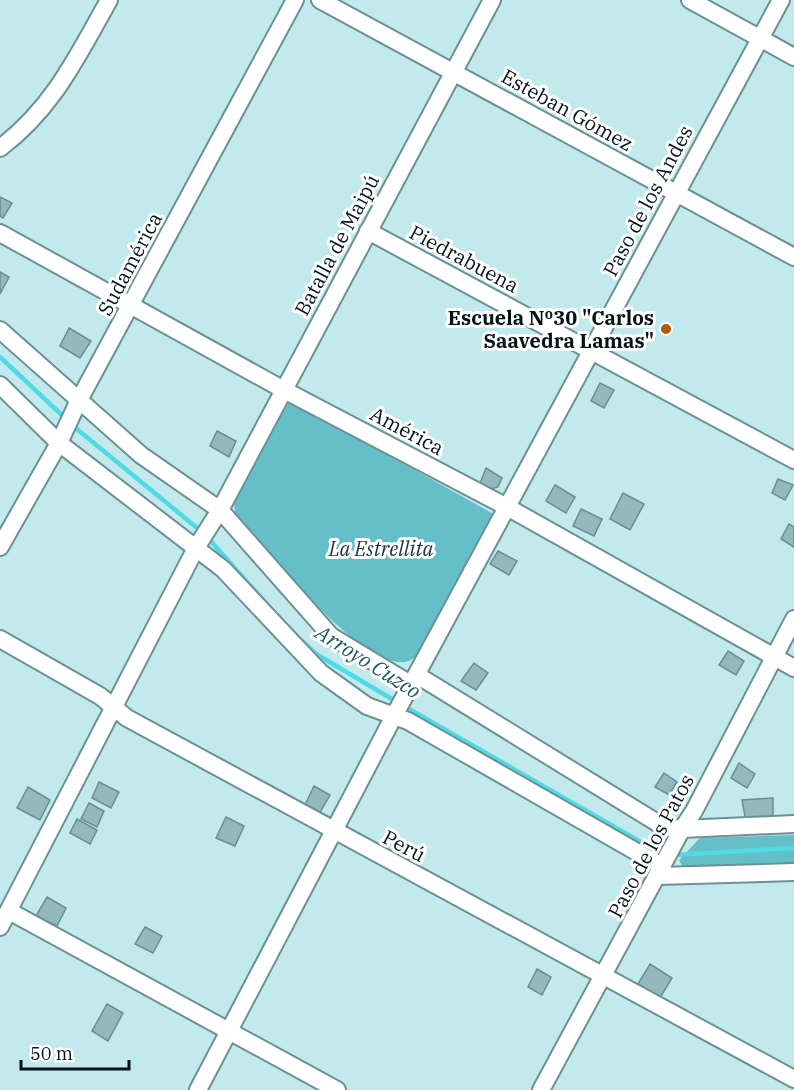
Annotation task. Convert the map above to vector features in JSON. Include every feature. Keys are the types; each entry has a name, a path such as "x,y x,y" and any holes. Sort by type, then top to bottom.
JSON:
{"street":[{"path":"0,148 18,135 48,103 109,0"},
{"name":"Sudamérica","path":"0,547 61,439 76,407 295,0"},
{"name":"Esteban Gómez","path":"320,0 794,257"},
{"name":"Batalla de Maipú","path":"198,544 220,510 492,0"},
{"path":"690,0 794,57"},
{"name":"Paso de los Andes","path":"198,1090 333,831 780,0"},
{"name":"Piedrabuena","path":"368,231 794,460"},
{"name":"América","path":"0,233 284,390 507,507 775,655 794,668"},
{"path":"0,330 76,407 163,473 220,510 331,636 405,697 678,836 794,824"},
{"path":"0,385 61,439 198,544 253,599 301,655 321,673 367,706 405,697"},
{"path":"0,927 198,544"},
{"name":"Paso de los Patos","path":"541,1090 604,977 678,836 694,811 794,619"},
{"name":"Perú","path":"0,639 100,696 127,718 794,1079"},
{"path":"405,697 408,721 684,877 794,872"},
{"path":"9,911 337,1090"}],"green space":[{"name":"La Estrellita","path":"290,400 497,516 423,649 410,660 405,662 386,659 363,646 339,626 290,577 235,513 234,500"},
{"path":"794,835 794,864 685,871 679,860 700,838"}],"building":[{"path":"0,197 12,203 3,218 0,216"},
{"path":"0,272 9,277 0,294"},
{"path":"69,328 91,341 80,358 60,346"},
{"path":"600,383 614,390 604,408 591,401"},
{"path":"217,431 236,441 229,457 210,446"},
{"path":"486,468 502,478 498,487 488,490 479,486"},
{"path":"778,479 793,485 785,500 772,493"},
{"path":"555,485 575,497 566,513 546,501"},
{"path":"623,493 644,504 630,530 610,519"},
{"path":"581,509 602,519 594,536 573,526"},
{"path":"789,524 794,527 794,547 781,539"},
{"path":"498,551 517,561 509,575 490,564"},
{"path":"728,651 744,661 736,675 719,665"},
{"path":"474,663 488,673 476,690 461,681"},
{"path":"739,763 755,774 747,788 731,778"},
{"path":"664,773 677,782 669,795 655,787"},
{"path":"99,782 119,792 111,808 92,798"},
{"path":"314,786 330,795 318,816 303,809"},
{"path":"28,787 50,800 40,820 17,808"},
{"path":"773,798 773,820 746,822 742,800"},
{"path":"89,803 104,811 97,827 81,819"},
{"path":"226,817 244,826 235,846 216,838"},
{"path":"77,819 97,830 90,844 70,833"},
{"path":"47,897 66,908 57,926 36,916"},
{"path":"145,927 162,936 153,953 135,944"},
{"path":"650,964 672,978 660,998 638,984"},
{"path":"537,969 551,977 542,995 528,987"},
{"path":"107,1004 123,1013 108,1041 92,1031"}],"waterway":[{"name":"Arroyo Cuzco","path":"0,357 66,419"},
{"name":"Arroyo Cuzco","path":"72,425 202,532"},
{"name":"Arroyo Cuzco","path":"208,538 272,610"},
{"name":"Arroyo Cuzco","path":"301,640 316,654 397,702"},
{"name":"Arroyo Cuzco","path":"404,706 653,849 666,853"},
{"name":"Arroyo Cuzco","path":"674,855 794,848"}],"place":[{"name":"Escuela Nº30 \"Carlos Saavedra Lamas\"","path":"666,329"}]}
